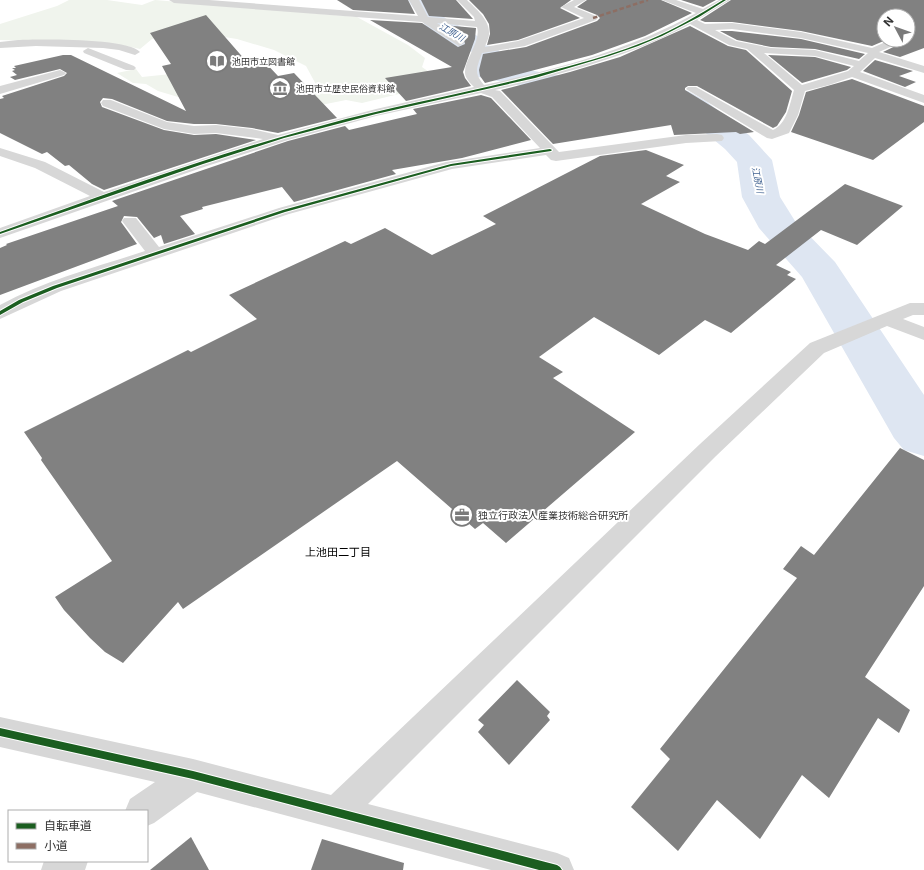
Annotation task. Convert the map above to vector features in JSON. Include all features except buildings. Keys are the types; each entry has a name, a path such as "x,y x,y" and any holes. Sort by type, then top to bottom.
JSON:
{"street":[{"path":"181,0 322,13 481,24"},
{"path":"414,0 431,20 459,43"},
{"path":"462,0 478,16 484,34 471,69 471,76 481,89 496,94 556,158 678,140 717,138"},
{"path":"478,50 490,50 516,43 593,18 566,7 581,0"},
{"path":"667,0 704,13"},
{"path":"0,233 201,162 276,139 513,82 616,53 650,40 690,21 725,0"},
{"path":"322,13 335,2"},
{"path":"690,21 733,43 772,51 815,53 856,68 924,99"},
{"path":"704,27 732,26 794,34 873,52 924,70"},
{"path":"484,34 516,43"},
{"path":"0,45 16,43 72,44 128,49 135,52"},
{"path":"72,44 130,68"},
{"path":"748,46 775,66 800,89"},
{"path":"800,89 825,83 856,68 879,48"},
{"path":"0,90 61,73"},
{"path":"692,89 714,96 772,135"},
{"path":"752,138 772,135 784,130 792,115 800,89"},
{"path":"107,103 164,124 194,130 216,129 252,133 276,139"},
{"path":"0,313 21,301 55,288 284,211 451,165 550,150"},
{"path":"0,152 24,157 51,169 103,197"},
{"path":"130,221 156,254"},
{"path":"336,813 697,461 817,348 910,309 924,309"},
{"path":"887,319 924,334"},
{"path":"0,732 194,775 557,870"},
{"path":"143,810 194,775"},
{"path":"58,870 70,862"}],"shaded area":[{"path":"69,0 107,0 142,5 155,0 357,17 408,45 425,58 422,67 432,74 407,92 362,103 346,100 271,115 242,116 158,91 146,84 133,83 117,73 136,69 142,77 171,74 253,106 319,90 306,66 274,50 237,39 199,33 167,35 152,39 140,49 105,43 0,40 0,24 57,6"}],"waterway":[{"name":"江原川","path":"420,0 436,23 472,44"},
{"name":"江原川","path":"486,53 488,55 484,65 488,71 561,85 658,92 677,97 695,108 737,142 754,160 761,197 779,228 820,271 914,424 924,435"}],"marked path":[{"path":"593,18 648,0"}],"cycle path":[{"path":"0,233 161,176 283,137 376,113 534,77 608,56 651,40 689,21 725,0"},
{"path":"0,313 21,301 55,287 284,211 451,165 550,150"},
{"path":"0,732 193,775 557,870"}],"place":[{"name":"池田市立図書館","path":"217,61"},
{"name":"池田市立歴史民俗資料館","path":"280,88"},
{"name":"独立行政法人産業技術総合研究所","path":"462,515"}],"district":[{"name":"上池田二丁目","path":"338,552"}]}
